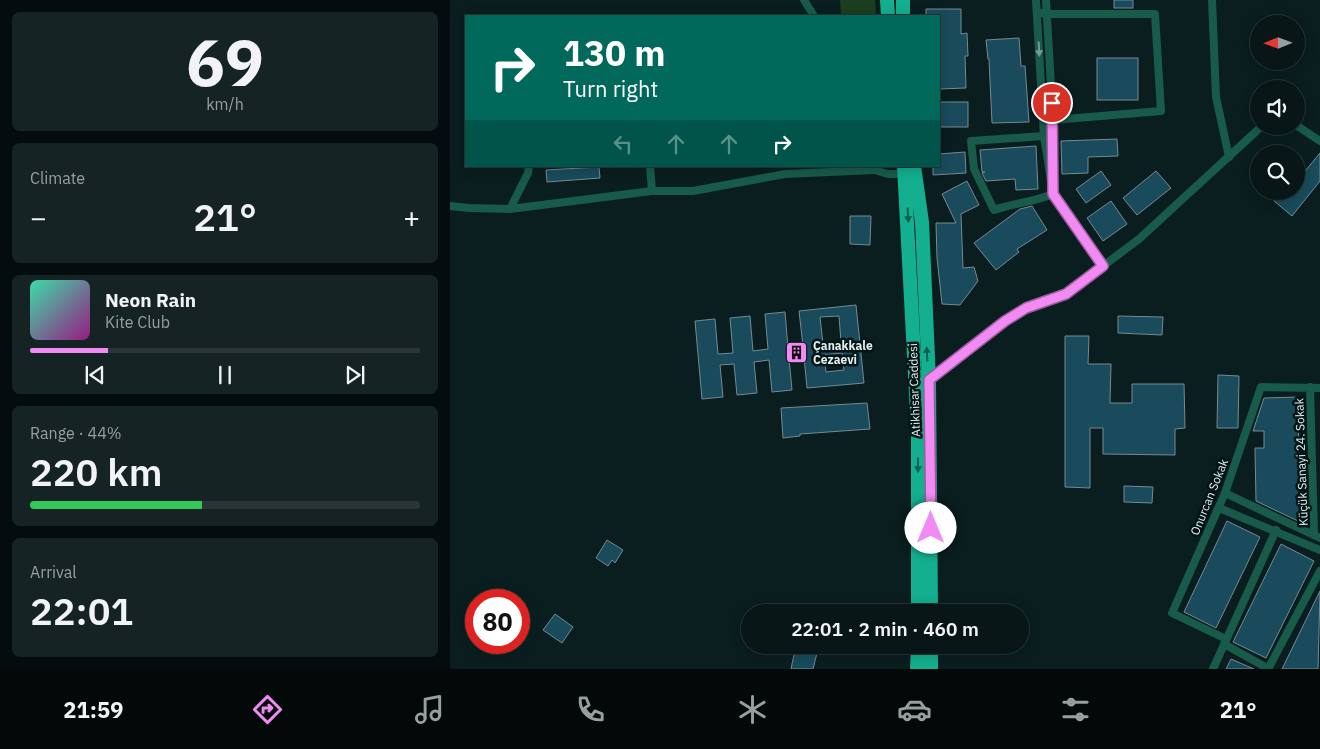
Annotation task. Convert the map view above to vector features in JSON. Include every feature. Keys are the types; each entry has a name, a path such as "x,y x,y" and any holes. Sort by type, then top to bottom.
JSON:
{"highway":[{"path":"887,0 888,15"},
{"path":"902,0 903,15"},
{"name":"Atikhisar Caddesi","path":"908,169 929,380 931,604"},
{"name":"Atikhisar Caddesi","path":"917,272 918,604"},
{"path":"918,654 918,669"},
{"path":"931,654 931,669"}],"street":[{"path":"804,0 813,15"},
{"path":"1036,0 1044,136 1053,194 1103,266"},
{"path":"1046,0 1053,120 1053,194"},
{"path":"1212,0 1216,97 1229,157"},
{"path":"1037,12 1046,14 1155,14 1161,111 1053,120"},
{"path":"1044,136 1053,120"},
{"path":"1305,132 1320,141"},
{"path":"929,380 1005,321 1026,308 1066,294 1139,239 1252,135"},
{"path":"1044,136 971,141 974,169 994,210 1025,201 1038,201 1053,194"},
{"path":"510,209 528,174 529,167"},
{"path":"650,167 652,191"},
{"path":"785,174 789,167"},
{"path":"450,206 510,209 652,191 692,191 785,174 874,168 888,174 908,169"},
{"name":"Onurcan Sokak","path":"1225,641 1172,613 1225,493 1261,387 1310,387"},
{"path":"1310,387 1320,388"},
{"name":"Küçük Sanayi 24. Sokak","path":"1310,387 1317,537"},
{"path":"1225,493 1317,537"},
{"path":"1219,508 1276,530 1320,550"},
{"path":"1213,669 1276,530"},
{"path":"1225,641 1268,669 1320,571"}],"green space":[{"path":"840,0 875,0 876,15 841,15"}],"building":[{"path":"1114,0 1133,0 1133,8 1114,8"},
{"path":"926,9 961,9 961,34 967,33 968,56 965,56 966,88 940,89 940,15 926,15"},
{"path":"1019,38 1021,66 1025,66 1029,122 992,123 989,59 986,40"},
{"path":"1097,58 1138,58 1138,100 1097,100"},
{"path":"940,102 968,102 968,127 940,127"},
{"path":"1117,139 1118,156 1088,157 1088,173 1062,174 1061,141"},
{"path":"1036,146 1038,189 1016,190 1015,179 986,181 982,173 985,172 982,172 980,150"},
{"path":"965,152 966,173 933,175 933,167 940,167 940,154"},
{"path":"1320,153 1320,181 1305,200 1305,171"},
{"path":"599,167 600,178 547,182 546,170"},
{"path":"1101,171 1111,185 1086,203 1076,189"},
{"path":"1156,171 1171,188 1137,215 1123,198"},
{"path":"967,181 979,205 961,214 963,268 974,267 978,281 960,305 942,304 937,258 936,223 956,223 942,194"},
{"path":"1275,200 1305,200 1292,216"},
{"path":"1111,201 1127,224 1103,241 1087,218"},
{"path":"1032,206 1047,230 1017,249 1019,252 996,270 974,243 1020,209"},
{"path":"850,216 871,216 870,245 850,244"},
{"name":"Çanakkale Cezaevi","path":"856,305 864,383 807,388 804,357 789,358 792,390 772,392 769,360 754,362 757,393 737,395 734,364 720,365 723,397 702,399 695,321 715,319 718,354 733,353 730,318 750,316 753,351 768,349 765,314 785,312 788,348 803,346 799,311","holes":["839,316 841,342 823,344 820,317","842,353 844,370 826,372 824,355"]},
{"path":"1118,316 1163,317 1162,335 1118,333"},
{"path":"1065,336 1089,336 1088,364 1111,364 1110,403 1132,403 1132,384 1184,384 1185,428 1175,429 1175,455 1103,454 1103,428 1090,428 1090,488 1065,487"},
{"path":"1218,375 1239,376 1238,428 1217,428"},
{"path":"1298,397 1300,522 1256,501 1255,448 1264,448 1264,431 1253,431 1264,398"},
{"path":"867,403 870,429 800,434 800,436 783,438 781,408"},
{"path":"1124,486 1153,487 1152,503 1124,502"},
{"path":"1227,521 1260,537 1216,628 1184,612"},
{"path":"607,540 623,550 615,563 612,560 608,566 596,558"},
{"path":"1281,544 1314,561 1266,658 1233,642"},
{"path":"1320,591 1318,669 1282,669"},
{"path":"555,614 573,627 562,643 543,630"},
{"path":"794,654 817,654 813,669 791,669"},
{"path":"1231,659 1254,669 1226,669"}],"place":[{"name":"Çanakkale Cezaevi","path":"797,352"}],"route":[{"path":"931,528 929,380 1005,321 1026,308 1066,294 1103,266 1053,194 1052,103"}]}
